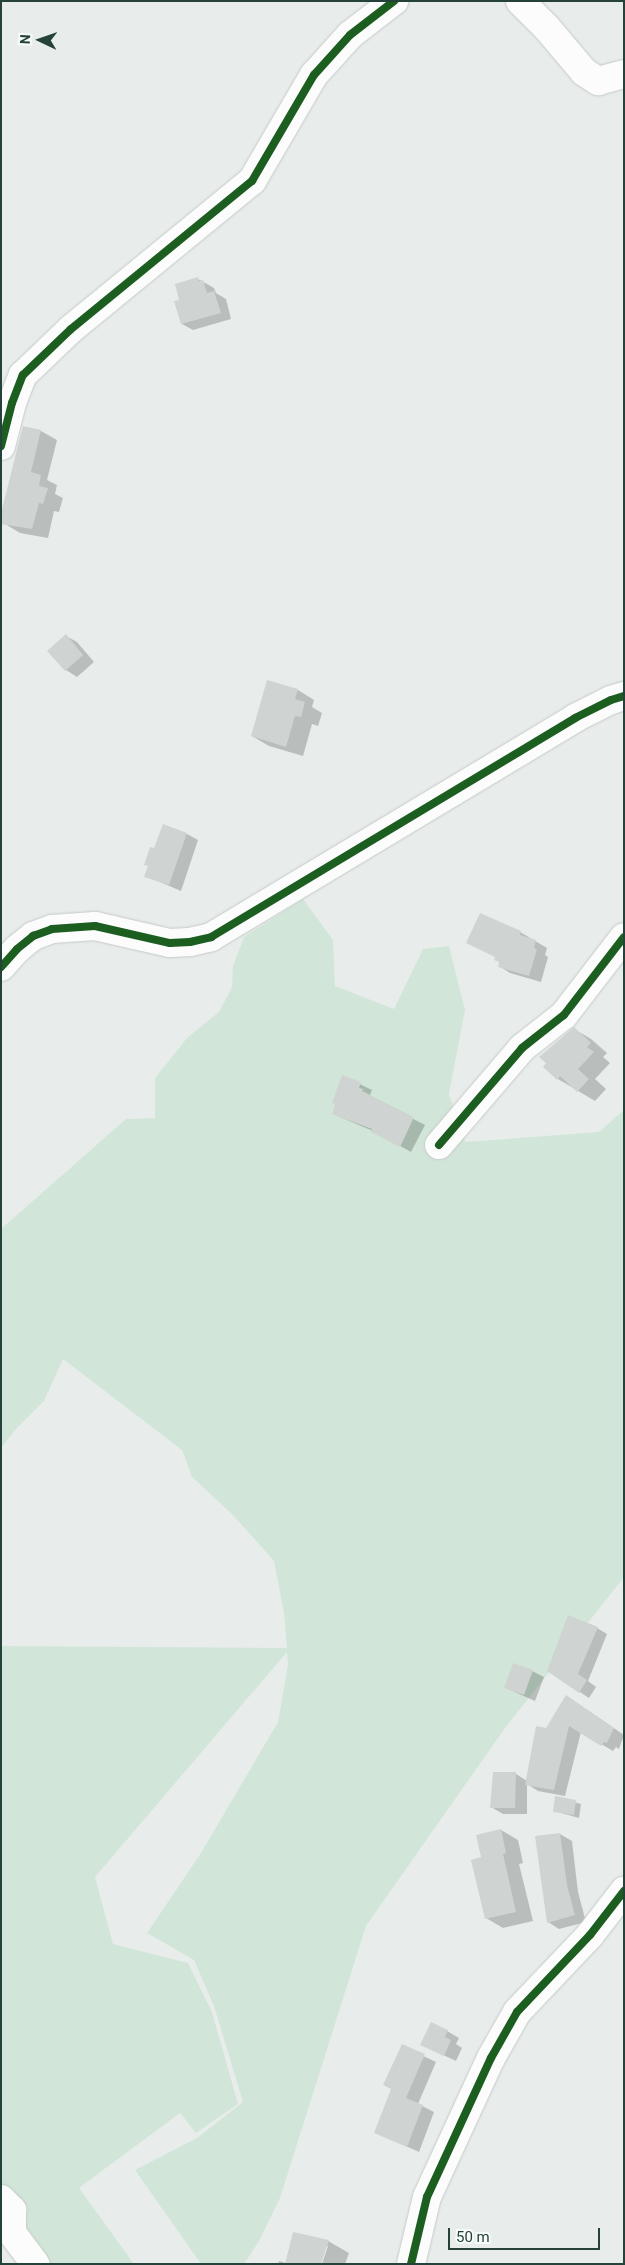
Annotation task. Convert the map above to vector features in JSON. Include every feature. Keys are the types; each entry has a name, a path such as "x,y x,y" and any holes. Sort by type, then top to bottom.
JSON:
{"street":[{"path":"1,446 12,403 23,375 71,329 252,181 314,75 350,35 394,1"},
{"path":"520,1 547,28 584,72 598,81 624,74"},
{"path":"1,967 17,949 33,936 52,929 94,926 170,943 190,942 211,937 575,718 611,700 624,696"},
{"path":"439,1145 522,1048 564,1015 624,937"},
{"path":"411,2264 427,2197 492,2058 516,2012 590,1935 624,1891"},
{"path":"1,2199 12,2210 12,2233 35,2264"}],"green space":[{"path":"303,899 333,940 335,986 394,1009 423,949 449,946 465,1010 449,1094 465,1142 599,1132 624,1110 624,1577 505,1728 366,1926 280,2198 259,2241 244,2264 201,2264 135,2170 197,2138 243,2102 214,2006 194,1960 147,1933 201,1853 278,1722 288,1665 287,1652 95,1877 113,1944 188,1963 212,2012 238,2104 196,2133 180,2113 79,2188 134,2264 42,2264 23,2239 21,2208 1,2184 1,1646 287,1648 284,1613 274,1561 232,1514 192,1477 182,1450 63,1359 44,1401 16,1429 1,1448 1,1229 126,1119 155,1118 155,1078 187,1038 219,1012 232,987 233,966 244,937"}],"building":[{"path":"198,277 199,281 203,280 207,293 214,291 221,313 181,324 174,301 179,300 175,284"},
{"path":"23,426 41,430 31,472 41,475 39,486 48,488 43,504 39,503 32,529 1,524 1,513"},
{"path":"66,634 83,655 65,671 47,651"},
{"path":"267,680 298,689 295,699 305,702 301,717 295,716 286,747 251,736"},
{"path":"163,824 187,833 169,885 144,877 148,866 144,865 150,847 154,848"},
{"path":"480,913 521,931 520,935 536,940 534,948 537,949 529,976 498,967 499,962 494,960 495,957 466,943"},
{"path":"574,1027 591,1043 587,1047 594,1052 578,1069 589,1079 577,1092 560,1076 557,1080 543,1067 546,1063 539,1057"},
{"path":"342,1075 361,1082 359,1088 363,1089 362,1091 414,1117 400,1147 371,1132 372,1129 332,1114 336,1104 332,1103"},
{"path":"568,1615 598,1627 578,1674 587,1680 579,1693 547,1671"},
{"path":"513,1663 533,1670 524,1695 504,1688"},
{"path":"566,1695 614,1728 607,1743 604,1742 601,1746 569,1726 554,1790 525,1785 536,1726 546,1728"},
{"path":"493,1772 516,1772 515,1808 490,1808"},
{"path":"555,1796 576,1800 574,1815 553,1812"},
{"path":"501,1829 506,1853 503,1854 516,1912 485,1919 471,1860 481,1857 476,1835"},
{"path":"560,1833 567,1885 575,1915 547,1923 535,1836"},
{"path":"431,2022 448,2030 445,2037 451,2040 444,2056 420,2045"},
{"path":"402,2044 425,2054 406,2098 423,2105 407,2147 374,2133 391,2089 383,2085"},
{"path":"293,2232 329,2240 321,2264 285,2264"}],"cycle path":[{"path":"1,446 12,403 23,375 71,329 252,181 314,75 350,35 394,1"},
{"path":"1,967 17,949 33,936 52,929 95,926 170,943 190,942 211,937 575,718 611,700 624,696"},
{"path":"439,1145 522,1048 564,1015 624,937"},
{"path":"411,2264 427,2197 491,2058 517,2012 590,1935 624,1891"}]}
